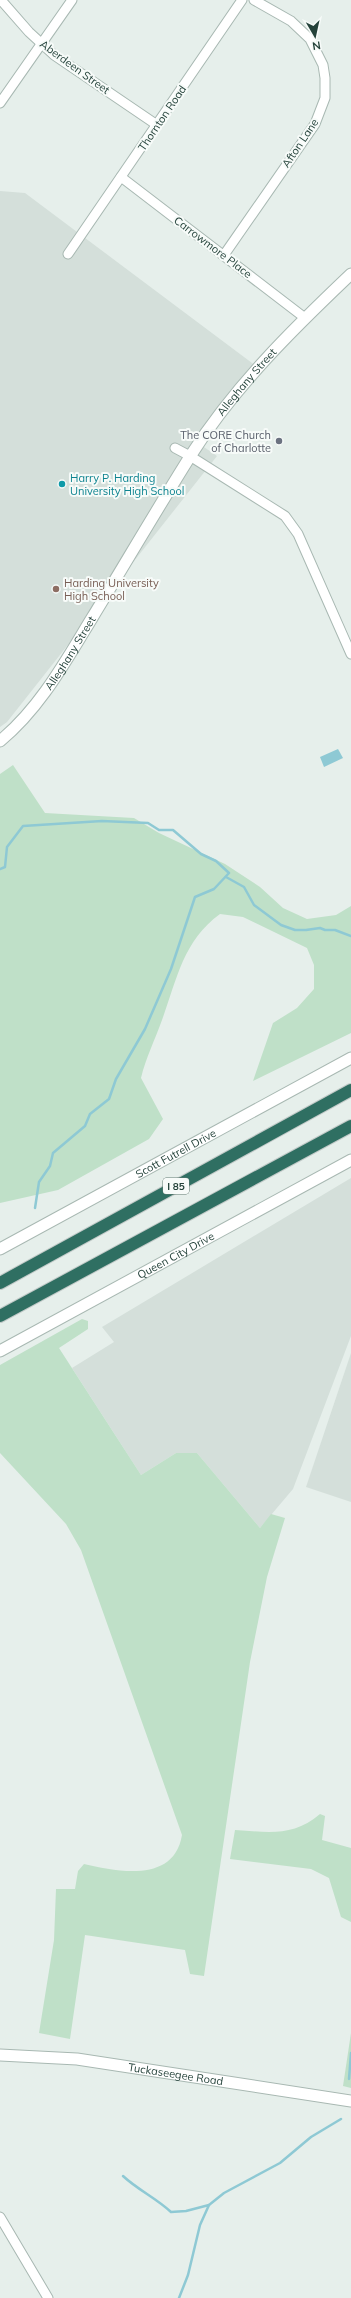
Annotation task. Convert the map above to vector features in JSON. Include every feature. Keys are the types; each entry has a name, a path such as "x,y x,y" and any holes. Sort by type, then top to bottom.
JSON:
{"highway":[{"name":"I 85","path":"0,1282 351,1090"},
{"path":"0,1316 351,1126"}],"street":[{"name":"Aberdeen Street","path":"1,0 54,55 156,125"},
{"path":"0,104 72,0"},
{"name":"Thornton Road","path":"68,254 242,0"},
{"name":"Afton Lane","path":"224,255 315,124 322,110 325,98 326,78 323,65 310,39 291,21 254,0"},
{"name":"Carrowmore Place","path":"121,177 305,318"},
{"name":"Alleghany Street","path":"0,741 26,716 56,676 190,456 243,384 305,318 351,274"},
{"path":"174,448 190,456 285,516 298,534 351,654"},
{"name":"Scott Futrell Drive","path":"0,1248 351,1058"},
{"name":"Queen City Drive","path":"0,1351 351,1160"},
{"name":"Tuckaseegee Road","path":"0,2055 77,2059 351,2102"},
{"path":"0,2217 48,2298"}],"shaded area":[{"name":"Harding University High School","path":"0,191 25,193 256,366 198,443 217,456 7,722 0,727"},
{"path":"351,1178 351,1336 293,1489 260,1528 197,1453 176,1453 141,1475 72,1368 114,1342 102,1327"},
{"path":"351,1353 351,1502 306,1487"}],"green space":[{"path":"13,765 45,813 134,818 159,833 225,864 260,887 283,908 307,919 336,915 351,906 351,1033 253,1081 273,1023 297,1008 314,989 314,965 307,948 243,917 220,914 197,936 189,949 177,976 143,1070 141,1078 163,1119 149,1139 58,1190 0,1203 0,774"},
{"path":"82,1319 88,1321 88,1329 59,1348 141,1475 176,1453 197,1453 260,1528 271,1514 285,1518 267,1577 250,1662 204,1976 190,1974 185,1950 85,1935 70,2039 39,2033 54,1940 56,1889 75,1889 78,1871 84,1864 113,1870 128,1871 157,1867 168,1861 177,1850 182,1835 81,1550 66,1524 0,1453 0,1365"},
{"path":"320,1814 325,1816 322,1840 351,1848 351,1922 341,1917 329,1878 311,1869 230,1859 235,1830 270,1832 290,1830 310,1821"},
{"path":"351,2033 351,2088 343,2086"}],"water":[{"path":"338,749 343,758 324,767 320,757"}],"waterway":[{"path":"0,869 5,867 7,847 23,826 102,821 148,823 159,830 173,830 201,854 216,861 229,873 214,889 195,897 171,969 145,1029 116,1079 109,1099 90,1114 85,1126 53,1153 50,1166 39,1182 35,1208"},
{"path":"226,877 244,887 254,905 281,925 295,930 320,928 325,930 335,930 351,936"},
{"path":"349,2079 351,2053"},
{"path":"179,2298 188,2275 200,2225 209,2205 224,2193 280,2163 311,2137 341,2119"},
{"path":"123,2176 171,2212 186,2211 209,2205"}],"place":[{"name":"The CORE Church of Charlotte","path":"279,441"},
{"name":"Harry P. Harding University High School","path":"62,484"},
{"name":"Harding University High School","path":"56,589"}]}
